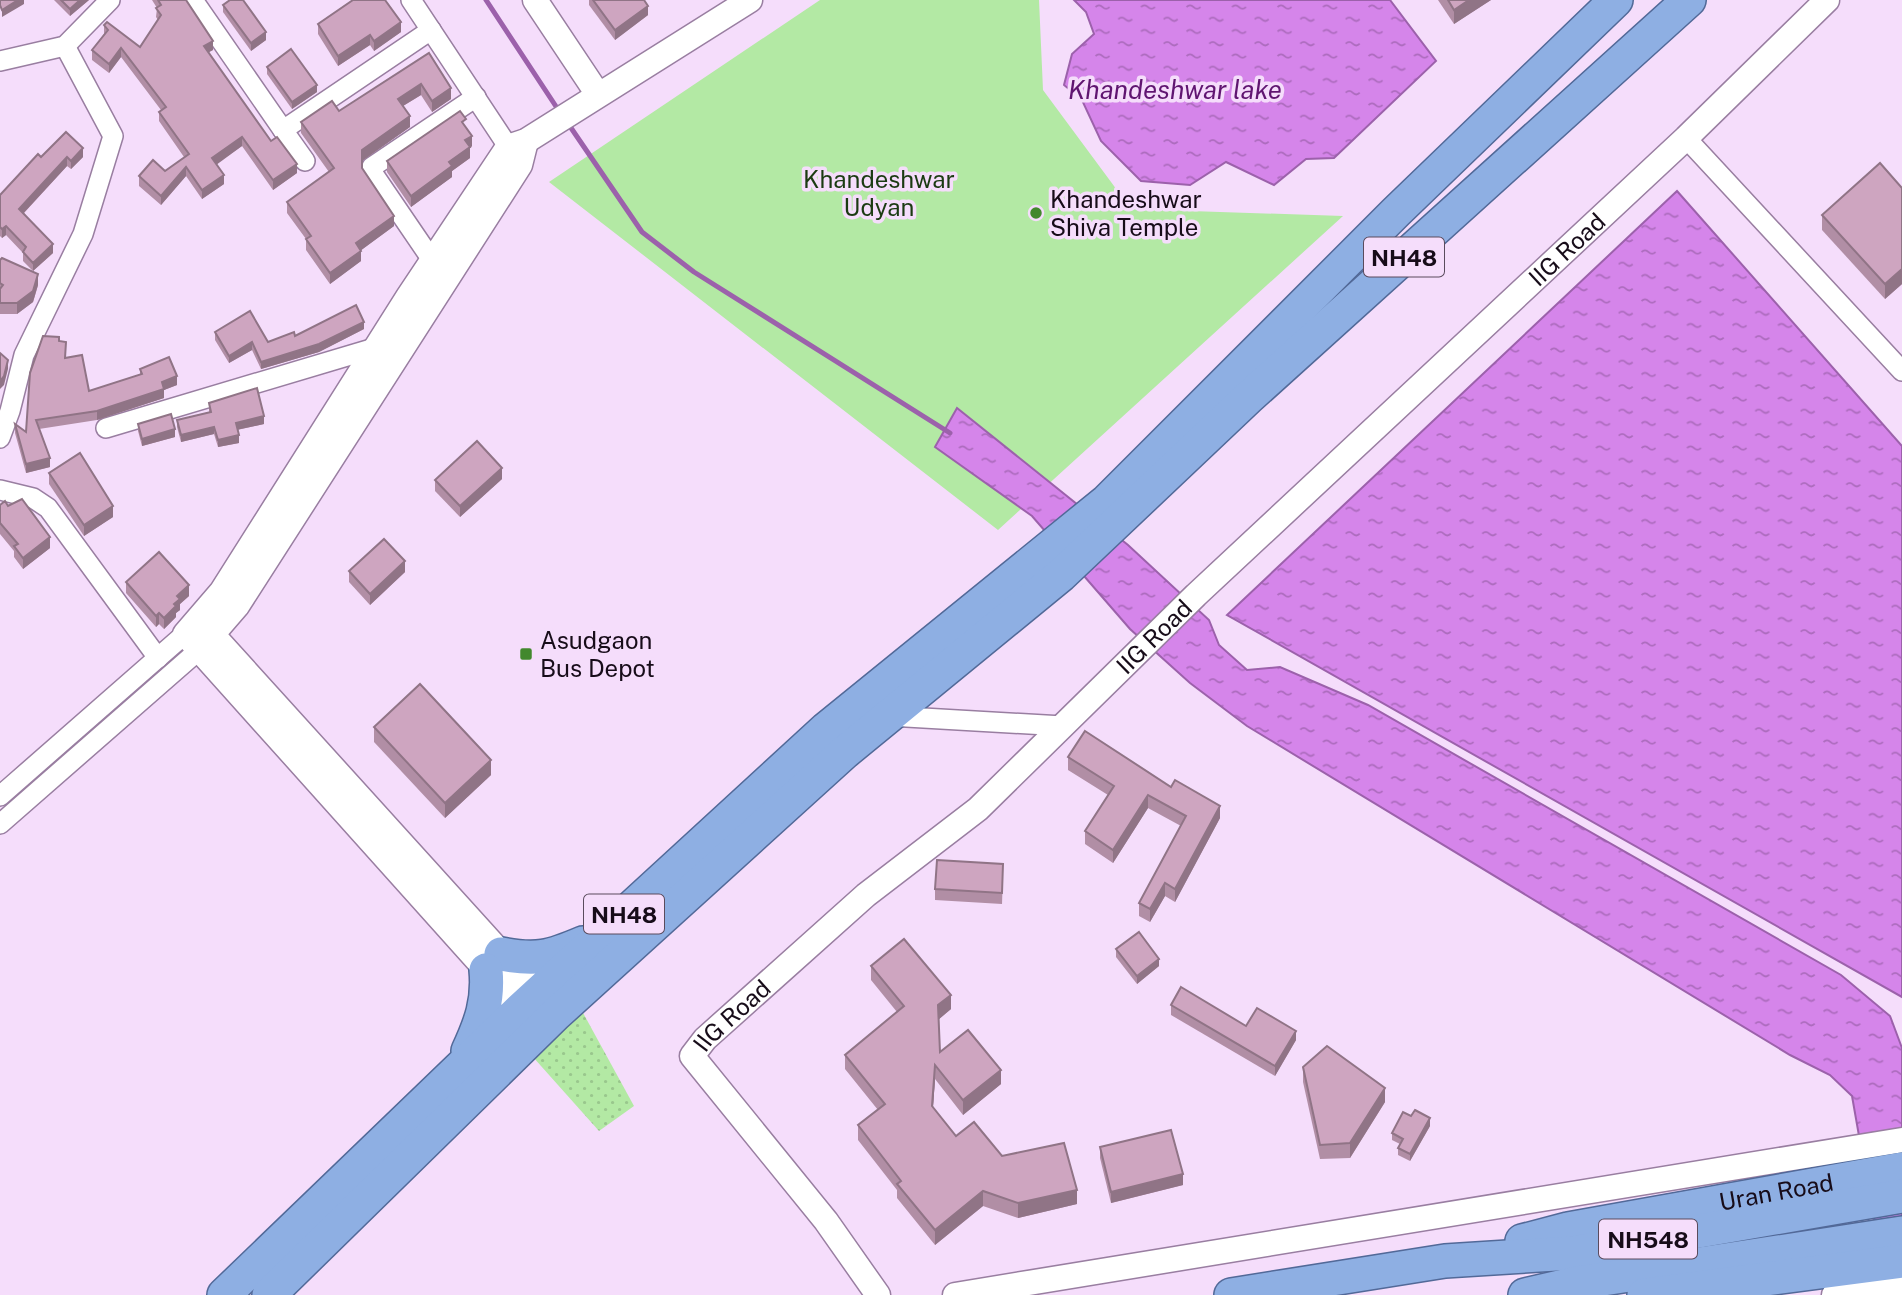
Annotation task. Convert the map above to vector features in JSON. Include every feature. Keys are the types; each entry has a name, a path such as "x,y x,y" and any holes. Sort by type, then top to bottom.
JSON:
{"highway":[{"name":"NH48","path":"1115,509 1395,212 1616,0"},
{"name":"NH48","path":"223,1295 461,1066 538,1011 845,752 880,705 1053,565 1115,509 1248,398 1689,0"},
{"name":"NH48","path":"270,1295 538,1011 601,935 826,729 880,705"},
{"path":"461,1066 481,1022 489,995 494,962 529,960 558,953 601,935"},
{"name":"Uran Road","path":"1231,1295 1445,1261 1572,1253 1844,1178 1902,1169"},
{"name":"Uran Road","path":"1844,1178 1902,1196"},
{"name":"NH548","path":"1525,1295 1577,1283 1851,1274 1902,1233"},
{"name":"NH548","path":"1644,1295 1851,1274 1902,1261"}],"street":[{"path":"0,61 65,46 110,0"},
{"path":"193,0 305,161"},
{"path":"411,0 476,97 523,146"},
{"path":"535,0 597,93"},
{"path":"0,824 199,634 222,592 432,260 523,146 597,93 750,0"},
{"name":"IIG Road","path":"878,1295 827,1221 692,1056 705,1039 773,975 866,895 978,809 1196,595 1686,138 1827,0"},
{"path":"283,130 431,30"},
{"path":"0,438 10,411 23,355 83,234 113,136 65,46"},
{"path":"432,260 372,172 372,167 476,97"},
{"path":"1686,138 1899,360"},
{"path":"0,796 158,658 199,634 237,606 409,337 523,146"},
{"path":"106,428 409,337"},
{"path":"0,490 33,498 48,508 158,658"},
{"path":"199,634 538,1011"},
{"path":"880,705 1063,726"},
{"path":"956,1295 1844,1178 1902,1140"},
{"path":"1851,1274 1902,1285"}],"green space":[{"name":"Khandeshwar Udyan","path":"820,0 1039,0 1043,90 1131,209 1343,216 998,530 549,182"},
{"path":"582,1011 634,1106 599,1131 533,1057"}],"water":[{"name":"Khandeshwar lake","path":"1074,0 1390,0 1436,61 1334,158 1306,159 1274,185 1226,162 1190,185 1141,181 1101,141 1082,100 1064,85 1072,54 1094,34 1086,12"},
{"path":"1677,191 1902,446 1902,997 1227,615"},
{"path":"957,408 1128,545 1209,620 1219,645 1247,670 1280,667 1368,705 1841,975 1890,1016 1902,1048 1902,1295 1887,1295 1852,1096 1830,1075 1790,1055 1247,726 1190,683 1130,629 1032,516 935,447"}],"building":[{"path":"0,0 18,0 2,10"},
{"path":"61,0 80,0 70,9"},
{"path":"158,0 186,0 213,41 204,46 271,141 277,137 297,164 273,180 242,137 212,158 224,175 202,190 186,167 161,196 139,176 153,160 165,171 189,154 159,112 166,107 121,48 109,64 92,50 108,30 104,25 107,22 140,47 161,15 156,8 161,5"},
{"path":"230,0 243,0 266,32 251,43 223,5"},
{"path":"353,0 385,0 401,22 374,41 370,35 338,56 318,24"},
{"path":"593,0 644,0 648,6 615,30"},
{"path":"1448,0 1469,0 1454,10"},
{"path":"291,49 317,85 292,102 267,67"},
{"path":"429,53 451,88 432,101 421,84 398,99 410,116 362,150 362,168 394,216 356,243 361,251 330,273 306,239 311,236 287,202 334,168 301,122 332,101 339,111"},
{"path":"460,111 466,119 462,122 472,136 465,140 470,147 449,162 452,166 411,196 387,161"},
{"path":"66,132 83,148 71,161 67,157 19,209 53,244 33,263 23,252 26,247 6,226 2,229 0,227 0,195 38,154 41,157"},
{"path":"1880,163 1902,188 1902,269 1885,284 1822,215"},
{"path":"2,258 38,274 33,291 17,303 0,303 0,289 3,285 0,283"},
{"path":"356,305 364,322 319,344 261,362 252,342 229,356 215,332 250,311 268,342 294,332 295,336"},
{"path":"43,336 59,337 59,341 66,342 65,358 82,355 89,391 142,374 140,369 169,357 177,376 162,382 164,389 97,411 36,420 50,458 26,464 15,424 26,432 30,373"},
{"path":"0,353 8,360 0,381"},
{"path":"257,388 264,416 236,423 239,435 218,440 214,427 181,435 177,420 211,412 209,403"},
{"path":"171,414 175,429 142,439 138,424"},
{"path":"477,441 502,468 460,506 435,480"},
{"path":"80,453 113,506 84,525 49,473"},
{"path":"22,499 50,537 23,558 14,546 18,544 0,523 0,505 5,501 8,506"},
{"path":"384,539 405,561 370,594 349,571"},
{"path":"159,552 189,585 177,596 180,599 174,604 176,606 164,618 159,613 156,616 126,582"},
{"path":"420,684 491,760 445,803 374,727"},
{"path":"1085,731 1171,787 1175,780 1220,806 1175,889 1165,883 1150,909 1139,903 1186,816 1148,795 1113,850 1085,831 1114,786 1068,757"},
{"path":"937,860 1003,864 1002,893 935,889"},
{"path":"1139,932 1159,959 1137,976 1116,949"},
{"path":"904,939 951,995 938,1005 940,1052 968,1030 1001,1070 963,1100 935,1065 932,1106 956,1136 974,1122 1002,1156 1064,1143 1077,1190 1018,1203 983,1191 935,1230 897,1184 901,1181 858,1125 885,1104 845,1055 904,1006 871,966"},
{"path":"1181,987 1246,1026 1257,1008 1296,1031 1275,1066 1171,1005"},
{"path":"1327,1046 1385,1088 1350,1143 1320,1145 1303,1067"},
{"path":"1415,1110 1430,1118 1410,1154 1398,1148 1403,1139 1392,1133 1403,1112 1411,1116"},
{"path":"1171,1130 1183,1174 1111,1192 1100,1147"}],"waterway":[{"path":"486,0 559,111"},
{"path":"567,122 642,232 694,272 950,433"}],"place":[{"name":"Khandeshwar Shiva Temple","path":"1036,213"},
{"name":"Asudgaon Bus Depot","path":"526,654"}]}
